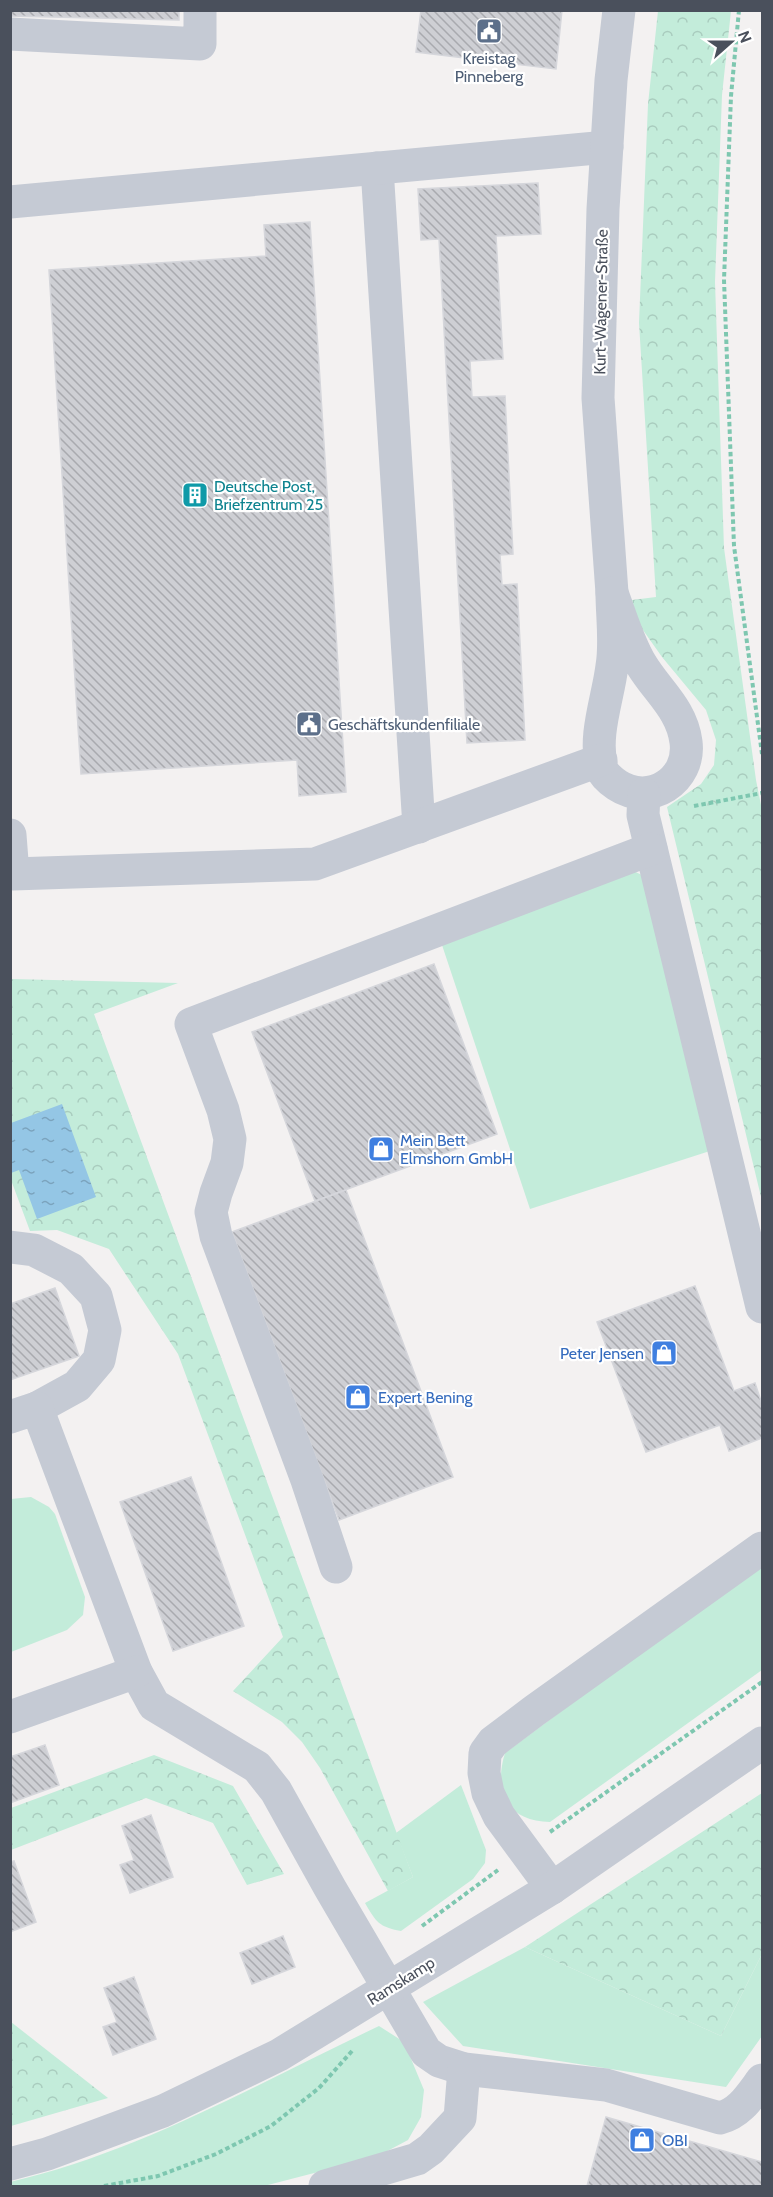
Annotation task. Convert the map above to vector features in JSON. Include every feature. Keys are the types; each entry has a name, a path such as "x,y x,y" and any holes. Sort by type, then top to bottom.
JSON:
{"street":[{"path":"10,34 200,44 200,10"},
{"name":"Kurt-Wagener-Straße","path":"612,593 629,641 641,665 680,718 686,741 687,759 678,776 668,785 644,794 623,789 612,782 603,771 598,742 613,663 612,593 598,398 603,209 619,10"},
{"path":"10,202 607,147"},
{"path":"377,168 419,827"},
{"path":"10,836 13,874 315,864 601,760"},
{"path":"644,794 643,816 762,1307"},
{"path":"336,1567 307,1480 216,1236 212,1212 227,1163 230,1139 223,1110 191,1024 651,849"},
{"path":"10,1247 34,1250 71,1269 96,1296 105,1330 99,1360 77,1386 24,1413 136,1672 154,1705 257,1767 276,1791 426,2052 439,2061 464,2069 606,2085 720,2118 739,2109 762,2079"},
{"path":"552,1888 499,1816 488,1793 484,1773 485,1753 493,1742 762,1548"},
{"path":"10,1717 136,1672"},
{"name":"Ramskamp","path":"10,2164 47,2154 163,2111 279,2055 552,1888 762,1743"},
{"path":"324,2187 417,2158 431,2150 460,2118 464,2069"}],"path":[{"path":"739,10 731,96 724,280 734,546 762,754"},
{"path":"417,1930 523,1851 762,1682"}],"green space":[{"path":"658,11 731,11 722,95 715,282 724,548 762,810 762,1201 667,807 701,784 714,765 716,740 706,710 662,657 638,623 632,600 656,597 639,323 648,104"},
{"path":"623,866 644,876 713,1150 530,1209 441,942"},
{"path":"11,979 178,983 94,1014 413,1877 388,1891 320,1768 302,1742 282,1722 233,1691 283,1637 178,1354 109,1249 57,1230 30,1231 11,1180"},
{"path":"31,1497 49,1507 55,1514 85,1597 83,1615 67,1630 11,1652 11,1499"},
{"path":"762,1562 762,1670 550,1822 523,1816 514,1810 507,1802 501,1780 505,1753"},
{"path":"154,1755 233,1786 284,1874 247,1885 213,1823 146,1798 11,1850 11,1808"},
{"path":"461,1785 486,1850 485,1863 473,1879 401,1931 388,1928 375,1919 365,1903 413,1877 396,1833"},
{"path":"762,1793 762,1954 721,2036 525,1947"},
{"path":"525,1947 721,2036 762,1954 762,2036 726,2087 463,2046 423,2002"},
{"path":"11,2022 108,2098 11,2126"},
{"path":"379,2026 404,2042 424,2090 421,2117 408,2140 376,2157 264,2186 11,2186 10,2182 106,2153 198,2114"}],"water":[{"path":"62,1104 96,1197 37,1219 19,1170 11,1173 11,1123"}],"building":[{"path":"10,10 179,10 179,20 10,16"},
{"name":"Kreistag Pinneberg","path":"421,10 562,10 556,69 416,52"},
{"path":"538,183 541,234 496,236 503,359 470,361 472,397 505,396 513,554 500,555 502,585 517,584 525,740 467,743 439,239 421,240 418,189"},
{"name":"Deutsche Post, Briefzentrum 25","path":"310,222 346,792 299,796 297,760 81,774 49,270 266,256 264,225"},
{"path":"434,964 497,1134 315,1201 252,1032"},
{"name":"Expert Bening","path":"346,1190 453,1477 339,1520 232,1232"},
{"name":"Peter Jensen","path":"695,1286 734,1391 755,1383 762,1404 762,1438 729,1451 720,1425 646,1452 597,1322"},
{"path":"55,1288 79,1356 10,1380 10,1304"},
{"path":"191,1477 244,1626 173,1651 120,1502"},
{"path":"45,1745 59,1785 10,1803 10,1757"},
{"path":"151,1815 173,1877 130,1893 120,1865 134,1860 122,1826"},
{"path":"14,1861 36,1922 10,1932 10,1862"},
{"path":"283,1936 295,1967 252,1984 240,1953"},
{"path":"134,1977 156,2039 113,2055 103,2027 117,2022 104,1988"},
{"name":"OBI","path":"606,2117 762,2162 762,2186 587,2186"}],"place":[{"name":"Kreistag Pinneberg","path":"489,31"},
{"name":"Deutsche Post, Briefzentrum 25","path":"195,495"},
{"name":"Geschäftskundenfiliale","path":"309,724"},
{"name":"Mein Bett Elmshorn GmbH","path":"381,1149"},
{"name":"Peter Jensen","path":"664,1353"},
{"name":"Expert Bening","path":"358,1397"},
{"name":"OBI","path":"642,2140"}]}
